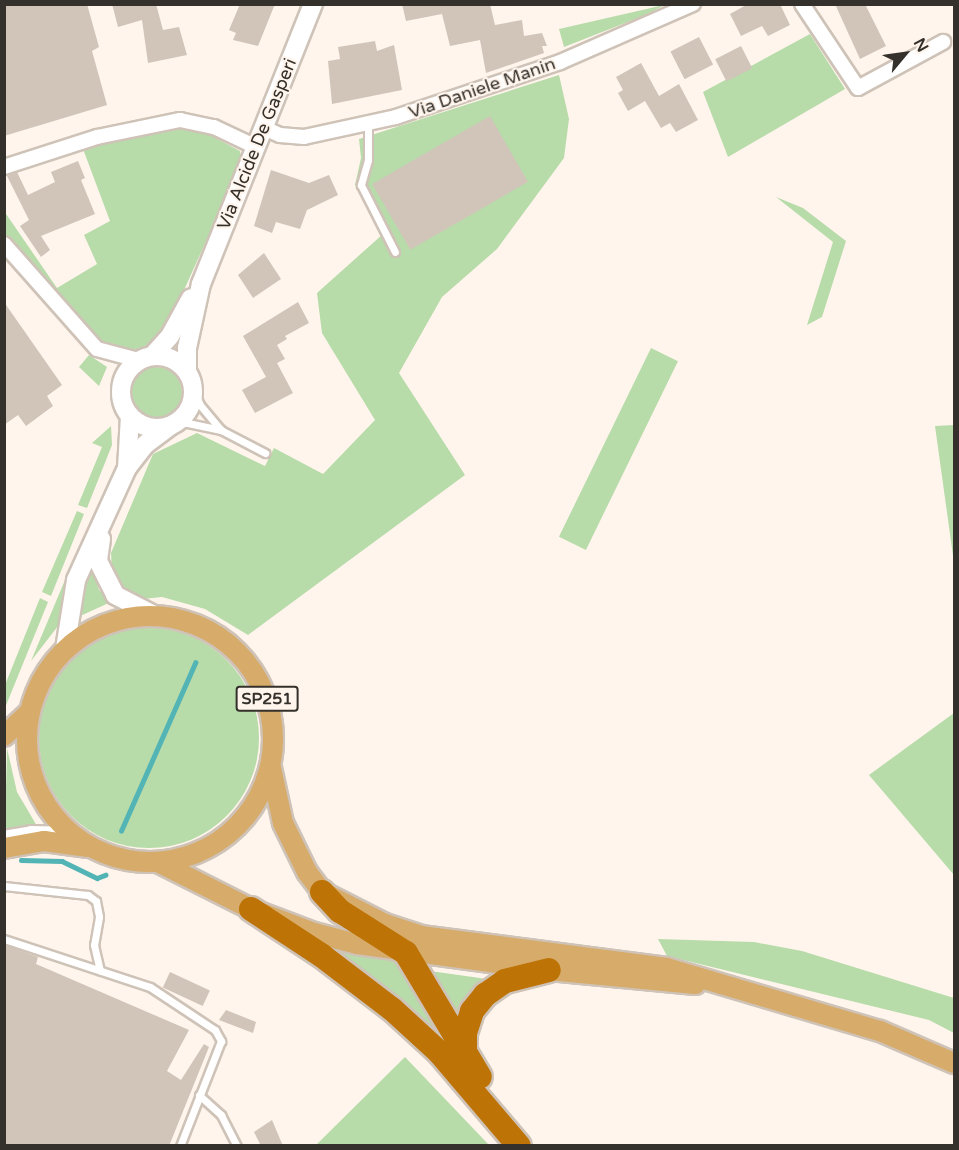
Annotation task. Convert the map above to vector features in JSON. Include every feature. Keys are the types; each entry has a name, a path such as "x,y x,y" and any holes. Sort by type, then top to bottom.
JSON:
{"highway":[{"path":"322,892 340,911 406,953 465,1057 533,1146"},
{"path":"251,909 321,955 392,1009 439,1052 519,1146"},
{"path":"465,1057 465,1034 472,1011 485,995 505,981 549,970"}],"main road":[{"name":"Via Alcide De Gasperi","path":"187,371 187,348 201,285 254,146 264,128 313,4"},
{"name":"Via Alcide De Gasperi","path":"145,358 170,336 201,285"},
{"path":"168,357 187,371 193,389 190,407 174,424 146,444 127,468 130,416 120,390 127,370 145,358 168,357"},
{"path":"130,416 153,428 174,424"},
{"name":"SP251","path":"64,649 76,580 127,468"},
{"name":"SP251","path":"4,848 44,841 92,848 124,860 158,862 195,855 235,829 251,811 271,768 274,736 270,705 257,676 238,651 213,632 193,623 152,614 123,602 103,576 98,561 103,525"},
{"name":"SP251","path":"92,848 72,834 49,809 34,779 27,746 30,712 42,678 64,649 105,623 152,614"},
{"name":"SP251","path":"4,736 30,712"},
{"path":"271,768 283,823 294,850 322,892 385,924 421,936 609,957 667,968 721,986 795,1004 880,1031 954,1063"},
{"path":"158,862 251,909 314,933 406,953 549,970 721,986"}],"street":[{"name":"Via Daniele Manin","path":"264,128 280,135 304,137 368,124 560,62 693,4"},
{"path":"802,4 858,88 943,42"},
{"path":"4,166 97,137 180,120 214,127 254,146"},
{"path":"4,244 97,349 145,358"},
{"path":"4,838 39,833 72,834"}],"lane":[{"path":"368,124 368,160 360,185 395,252"},
{"path":"193,389 200,405 221,430"},
{"path":"174,424 221,430 265,453"},
{"path":"4,886 88,895 96,901 99,917 94,945 100,970"},
{"path":"4,939 150,987 215,1030 221,1041 180,1146"},
{"path":"199,1095 221,1115 237,1146"}],"green space":[{"path":"664,5 648,14 564,47 559,29"},
{"path":"810,34 845,89 728,157 703,92"},
{"path":"559,75 569,119 564,158 497,249 442,297 399,373 465,475 248,635 205,609 162,597 143,599 121,590 112,573 111,553 153,454 197,433 265,466 274,448 323,474 375,420 322,333 317,293 383,234 355,185 361,158 359,139"},
{"path":"165,129 188,129 212,136 240,151 242,161 167,328 142,349 116,349 98,342 5,235 4,211 57,288 97,264 84,235 110,221 83,149"},
{"path":"776,197 803,208 846,241 822,317 807,325 833,242"},
{"path":"651,348 678,361 586,550 559,537"},
{"path":"89,355 107,367 99,386 79,367"},
{"path":"151,367 161,367 171,371 178,378 182,393 178,408 171,415 161,419 151,419 141,415 134,408 130,398 130,388 134,378 141,371"},
{"path":"954,425 954,563 935,426"},
{"path":"111,426 112,445 87,508 78,505 102,447 92,443"},
{"path":"77,511 84,514 51,596 42,592"},
{"path":"91,564 99,590 111,602 78,617"},
{"path":"65,580 58,626 31,661"},
{"path":"40,598 48,602 5,708 5,685"},
{"path":"149,628 170,630 201,641 227,660 246,686 257,717 259,738 257,759 246,790 227,816 201,835 170,846 149,848 128,846 97,835 71,816 52,790 41,759 39,738 41,717 52,686 71,660 97,641 128,630"},
{"path":"954,713 954,875 869,775"},
{"path":"7,748 17,792 37,826 5,831"},
{"path":"658,939 754,942 802,951 954,998 954,1033 929,1020 667,956"},
{"path":"331,949 395,959 445,1041"},
{"path":"430,971 487,979 458,1019"},
{"path":"405,1057 489,1145 316,1145"}],"building":[{"path":"4,4 87,4 99,47 92,51 107,105 4,136"},
{"path":"112,4 156,4 163,30 179,27 187,55 148,63 142,20 118,27"},
{"path":"240,4 275,4 258,46 233,40 236,33 229,30"},
{"path":"402,4 490,4 495,25 522,20 524,36 542,33 547,46 542,46 544,53 486,73 480,40 450,46 442,14 406,21"},
{"path":"748,4 780,4 790,25 768,36 762,26 741,36 730,14"},
{"path":"835,4 865,4 886,46 860,59"},
{"path":"699,37 713,65 685,79 670,52"},
{"path":"375,41 377,51 394,45 402,90 332,104 328,61 340,59 338,47"},
{"path":"741,46 752,68 727,81 715,59"},
{"path":"641,63 659,96 679,84 698,120 676,132 670,123 661,128 645,101 628,111 618,93 623,90 616,77"},
{"path":"490,116 528,182 410,250 372,184"},
{"path":"78,161 85,178 81,180 95,214 41,236 50,250 41,257 20,226 29,220 7,176 17,172 28,195 55,182 51,172"},
{"path":"271,170 309,183 329,175 338,195 307,210 300,229 276,222 272,233 254,226"},
{"path":"264,253 281,279 253,298 238,275"},
{"path":"4,302 62,385 47,396 53,406 26,426 18,415 4,425"},
{"path":"298,302 309,323 285,336 287,339 277,345 285,359 277,363 293,393 255,413 242,390 266,377 243,336"},
{"path":"4,945 38,957 36,964 189,1030 167,1071 181,1080 204,1044 209,1047 169,1146 4,1146"},
{"path":"170,972 210,991 203,1006 163,987"},
{"path":"226,1010 256,1022 253,1033 219,1020"},
{"path":"272,1120 283,1146 261,1146 254,1132"}],"waterway":[{"path":"121,831 195,663"},
{"path":"21,860 62,861 97,878 105,875"}]}
